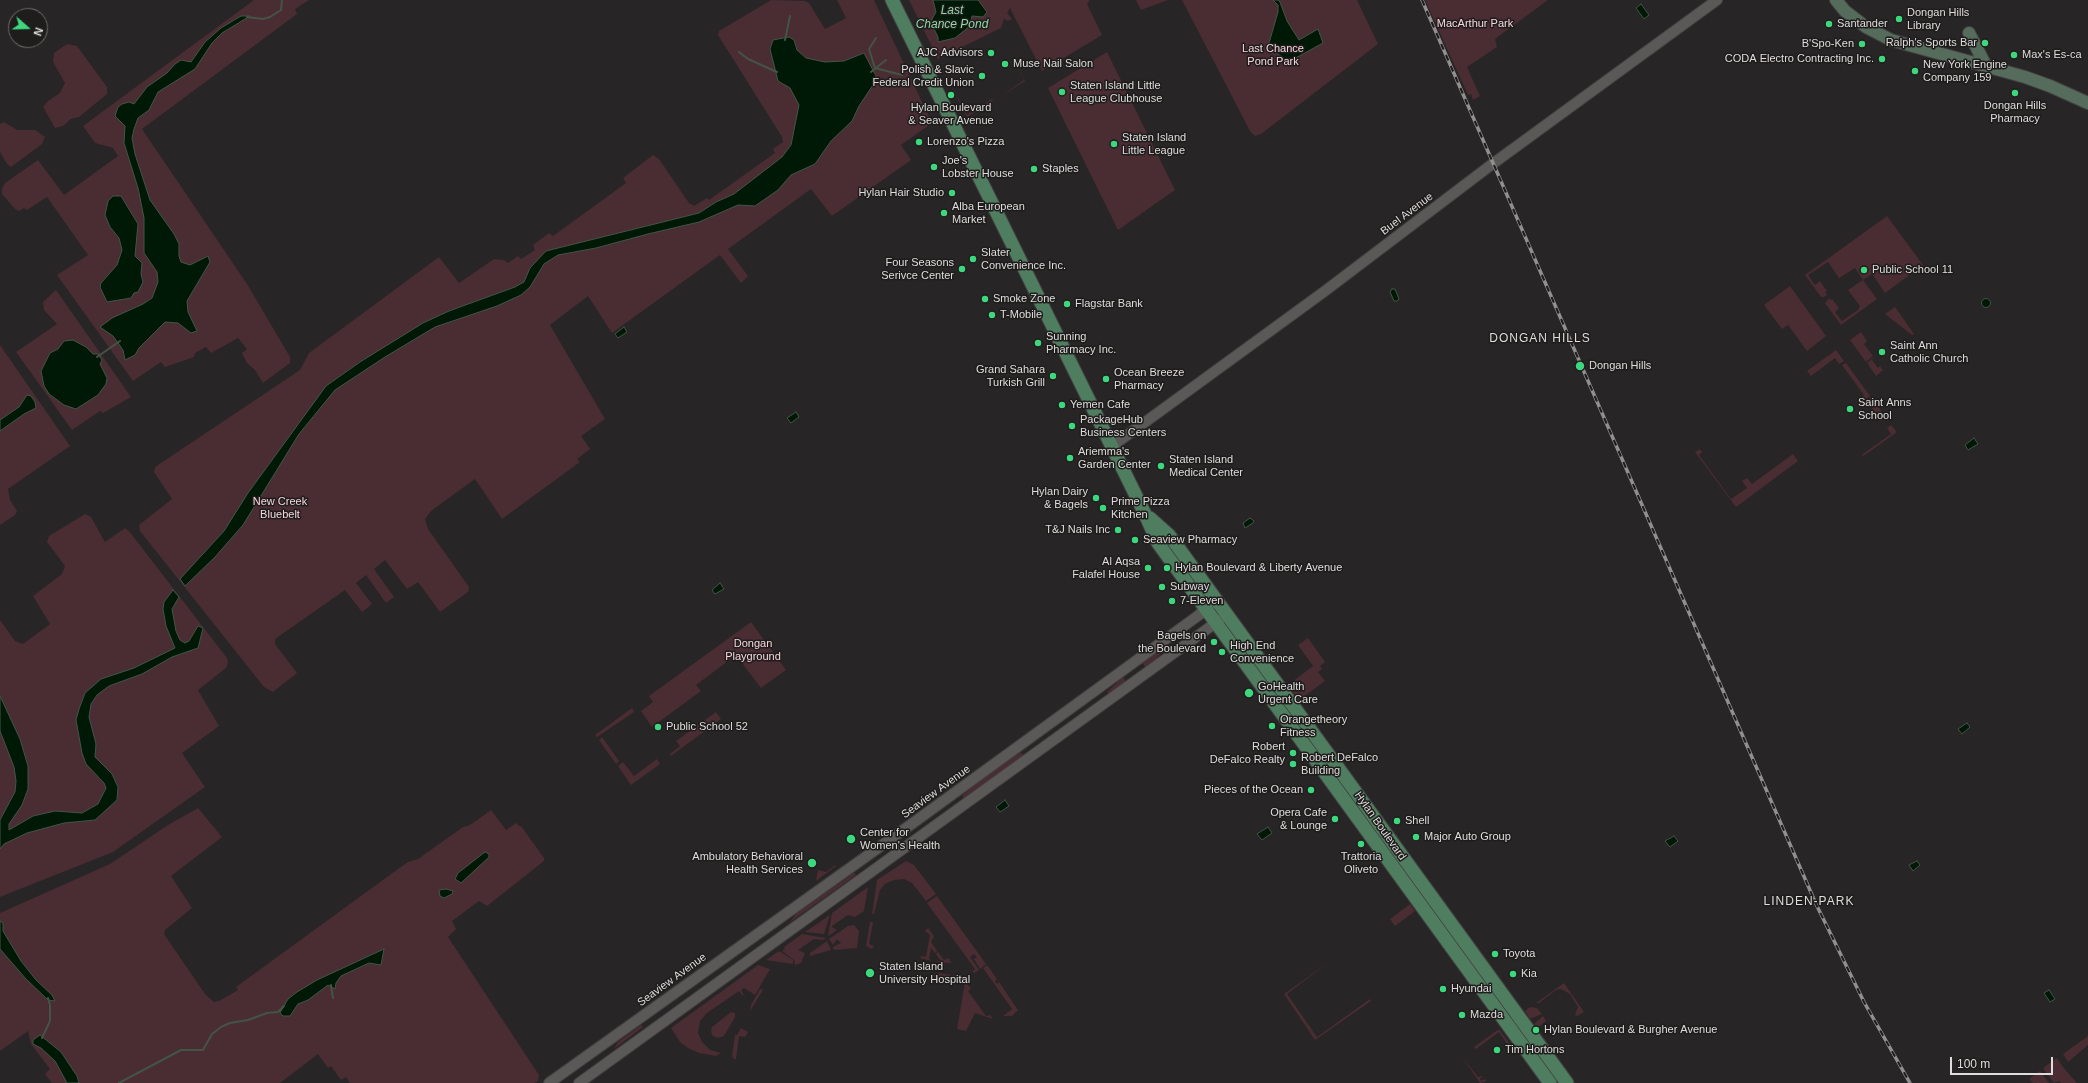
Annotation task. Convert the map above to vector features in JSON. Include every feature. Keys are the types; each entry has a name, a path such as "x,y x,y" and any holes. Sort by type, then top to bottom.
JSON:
{"main road":[{"name":"Hylan Boulevard","path":"892,0 1158,543 1550,1083"},
{"path":"1836,0 1845,10 1866,27 1891,40 1986,66 2050,86 2088,103"},
{"path":"1969,33 1986,66"},
{"name":"Hylan Boulevard","path":"1145,514 1169,536 1567,1083"}],"street":[{"name":"Buel Avenue","path":"1111,447 1332,286 1491,165 1717,0"},
{"name":"Seaview Avenue","path":"549,1083 913,824 1206,609 1215,599"},
{"path":"579,1083 1227,615"}],"green space":[{"path":"254,0 309,0 295,9 297,14 142,129 247,284 290,357 290,363 263,383 255,370 247,363 242,353 247,349 238,338 211,353 206,347 195,353 194,357 165,367 161,362 133,381 57,275 88,255 47,197 27,210 24,208 19,211 15,209 2,194 2,189 5,183 38,160 64,195 118,156 113,148 95,143 83,126"},
{"name":"New Creek Bluebelt","path":"771,0 805,1 809,3 825,29 846,18 837,0 874,0 932,123 901,145 911,160 832,216 811,189 728,249 748,276 741,283 720,255 612,333 588,296 550,325 605,419 581,436 590,449 577,459 580,462 502,519 475,479 431,511 425,519 428,529 469,587 468,592 440,612 418,582 407,589 385,560 374,569 394,597 386,603 366,575 356,583 372,604 362,612 345,590 275,639 275,644 297,673 273,692 264,687 140,531 139,525 172,499 154,472 155,467 300,370 309,353 439,257 459,283 494,259 504,260 508,263 518,256 521,259 535,250 533,245 549,233 553,236 626,183 623,178 653,155 659,159 689,203 694,206 707,198 709,200 775,153 773,149 783,142 782,137 718,35 719,31"},
{"path":"909,0 1090,0 1087,4 1102,35 1042,71 1010,8 1007,13 1012,19 1008,21 1004,19 1001,28 938,59"},
{"path":"1136,0 1168,0 1141,10"},
{"name":"Last Chance Pond Park","path":"1182,0 1357,0 1378,44 1261,134 1255,136 1250,131"},
{"name":"MacArthur Park","path":"1425,0 1548,0 1495,39 1497,47 1467,67 1480,96 1473,100 1471,94 1468,95"},
{"path":"1005,42 1025,81 1001,96 1024,80"},
{"path":"67,44 77,46 107,87 107,94 79,117 71,119 63,126 55,128 43,107 48,101 60,93 65,83 53,62 54,53"},
{"name":"Staten Island Little League","path":"1107,52 1175,190 1118,230 1048,88"},
{"path":"942,68 967,115 992,99 993,101 967,117"},
{"path":"4,122 17,130 35,130 45,137 42,144 11,167 7,164 0,152 0,124"},
{"name":"Public School 11","path":"1887,216 1923,265 1885,293 1872,274 1863,280 1855,268 1839,278 1828,262 1808,275 1815,285 1820,281 1827,291 1825,292 1827,295 1821,297 1805,275"},
{"path":"1863,280 1877,299 1841,325 1825,303 1829,298 1830,300 1832,299 1839,308 1835,312 1842,321 1858,310 1860,306 1848,290"},
{"path":"1790,286 1826,336 1807,351 1788,325 1782,329 1764,305"},
{"path":"56,290 131,397 103,413 100,411 72,430 16,352 57,324 44,310 43,302"},
{"path":"1895,307 1914,334 1912,335 1885,314"},
{"path":"1861,332 1867,341 1864,344 1873,356 1866,362 1850,340"},
{"path":"0,345 70,446 8,489 10,500 17,511 15,515 0,525"},
{"path":"1836,350 1844,361 1839,364 1835,358 1811,376 1807,371"},
{"path":"1874,357 1872,360 1878,368 1880,366 1883,370 1876,376 1867,363"},
{"path":"1846,363 1870,396 1860,403 1857,401 1864,395 1842,365"},
{"path":"1871,397 1886,417 1881,421 1869,404 1862,408 1861,406"},
{"path":"1891,425 1897,432 1862,457 1863,454 1891,434 1887,428"},
{"path":"1700,449 1702,452 1699,455 1731,499 1747,488 1742,481 1747,478 1752,484 1793,454 1798,461 1736,507 1695,452"},
{"path":"85,514 91,517 105,542 125,528 129,531 227,658 228,663 226,668 198,690 219,726 182,753 205,787 113,852 0,897 0,620 15,641 23,644 50,624 33,596 62,574 65,566 47,542 49,536"},
{"name":"Dongan Playground","path":"751,622 786,670 761,688 736,655 696,685 701,691 652,727 641,711 653,702 649,696"},
{"path":"1308,638 1325,662 1320,666 1322,669 1318,672 1325,681 1299,700 1288,685 1313,666 1298,645"},
{"path":"1161,649 1163,652 1146,668 1142,663"},
{"path":"1123,677 1126,682 1109,694 1107,692"},
{"path":"632,708 634,712 597,737 595,735"},
{"path":"716,712 721,719 671,756 670,754 680,746 676,741"},
{"path":"602,737 619,761 616,764 599,740"},
{"path":"1021,752 1023,755 1014,763 965,799 962,796 974,785"},
{"path":"657,759 660,764 631,785 618,766 623,762 634,776"},
{"path":"198,808 222,837 171,876 192,908 165,930 164,934 205,994 214,1002 219,1001 238,990 236,987 408,862 418,859 463,827 470,825 491,810 506,830 516,823 520,827 521,826 544,858 544,861 487,906 479,901 452,921 456,929 448,937 539,1075 538,1081 534,1083 350,1083 346,1077 341,1080 331,1066 328,1068 318,1054 280,1083 52,1083 45,1074 50,1069 31,1044 28,1031 0,1051 0,913 110,864 168,825"},
{"path":"906,861 914,865 936,894 926,901 912,883 904,879 894,880 885,884 880,890 874,914 872,914 877,880"},
{"path":"835,865 836,866 816,881 818,870 826,872"},
{"path":"854,873 856,875 789,923 797,913"},
{"path":"868,887 864,911 855,917 848,915 832,926 837,930 828,936 832,913"},
{"path":"937,896 986,964 980,969 974,959 977,957 974,954 970,957 979,970 974,973 972,972 975,969 927,903"},
{"path":"1410,904 1415,911 1395,926 1390,919"},
{"path":"830,915 824,934 805,932"},
{"path":"870,922 873,922 869,944 874,946 872,949 866,946"},
{"path":"854,925 859,931 857,948 834,950 833,947 841,943 837,939 833,945 829,939 848,926"},
{"path":"928,928 934,936 931,942 937,951 935,953 931,948 929,959 932,961 920,958 921,956 926,957 930,935 925,931"},
{"path":"802,934 826,938 823,940 814,939 798,950 805,953 801,963 795,965 794,960 782,951 785,949 784,947"},
{"path":"827,941 831,950 810,956 810,953"},
{"path":"779,951 793,960 793,964 766,960"},
{"path":"938,952 944,960 949,958 951,963 934,962 941,961 936,954"},
{"path":"1329,962 1287,994 1317,1037 1370,999 1371,1001 1315,1040 1284,994"},
{"path":"758,965 770,969 755,995 744,988 741,990 744,995 742,995 739,991 707,1013 700,1021 698,1033 702,1042 710,1050 721,1053 716,1056 699,1053 680,1042 671,1028"},
{"path":"987,965 997,979 995,981 997,984 999,982 1018,1010 1012,1016 1003,1016 1012,1009 983,968"},
{"path":"939,973 958,976 964,979 959,978 958,981 930,976 930,974 937,975"},
{"path":"964,979 971,989 968,991 986,1016 990,1015 993,1019 975,1013 966,1031 957,1029 965,982"},
{"path":"1564,983 1584,1012 1577,1016 1575,1015 1578,1007 1570,994 1561,989 1556,990 1539,1003 1536,1003"},
{"path":"760,989 763,990 750,1011 751,1005"},
{"path":"1530,1007 1537,1008 1542,1014 1530,1019 1525,1011"},
{"path":"731,1012 735,1013 735,1017 724,1036 718,1038 713,1036 711,1032 712,1027"},
{"path":"1543,1016 1546,1021 1537,1028 1534,1024"},
{"path":"641,1025 643,1027 614,1049 618,1042"},
{"path":"741,1028 748,1032 745,1037 739,1036 736,1059 734,1059 732,1056 735,1035 737,1035"},
{"path":"1499,1029 1516,1052 1513,1053 1499,1032 1476,1049 1474,1047"},
{"path":"2088,1036 2088,1045 2068,1062 2063,1054"},
{"path":"1463,1058 1478,1077 1483,1076 1480,1079 1481,1081 1485,1079 1486,1081 1480,1083"},
{"path":"2057,1058 2077,1083 2061,1083 2059,1081 2054,1083 2043,1068"},
{"path":"2040,1071 2049,1083 2033,1083 2029,1079"}],"water":[{"name":"Last Chance Pond","path":"933,0 978,0 987,12 983,17 972,16 970,26 955,38 938,42 938,37 933,27 927,23 931,21 936,12"},
{"path":"1273,0 1278,0 1280,2 1287,21 1299,40 1318,29 1323,43 1292,60 1285,59 1272,50 1269,43 1278,12 1278,5"},
{"path":"1641,4 1649,15 1644,19 1636,8"},
{"path":"241,16 250,16 222,33 212,43 195,69 158,92 149,110 138,118 134,129 132,138 135,154 150,200 174,234 179,244 179,256 181,262 190,265 208,256 210,262 187,301 188,312 197,331 191,333 178,323 165,322 139,348 135,355 125,360 123,350 113,336 100,327 112,318 143,304 152,298 158,282 157,272 144,253 144,218 138,188 124,143 125,126 115,116 118,107 129,102 134,104 147,87 167,73 181,60 191,62 205,42 221,28"},
{"path":"789,37 794,40 797,50 806,58 825,62 844,61 864,53 876,76 873,85 859,106 852,121 831,141 815,164 791,175 778,190 755,206 738,205 699,222 596,248 558,255 544,264 530,287 521,295 497,306 435,327 385,357 335,390 299,434 243,525 215,557 185,586 180,579 224,531 248,493 326,386 360,362 423,323 449,311 515,287 524,282 530,268 546,251 699,213 716,202 734,194 782,157 791,145 799,105 790,88 778,81 770,49 773,40"},
{"path":"113,196 121,196 138,224 135,256 142,263 141,274 143,282 138,292 134,293 131,298 107,302 100,287 101,283 117,265 122,250 119,238 110,227 105,215 108,201"},
{"path":"1392,289 1395,289 1399,299 1397,301 1394,301 1390,292"},
{"path":"1986,298 1991,303 1986,308 1981,303"},
{"path":"624,327 627,332 618,338 615,334"},
{"path":"73,340 86,347 93,354 98,354 102,360 100,364 107,378 106,384 98,395 76,409 64,405 49,394 44,386 41,371 50,353 58,349 64,341"},
{"path":"27,395 31,396 35,402 36,408 24,414 0,431 0,420 19,407"},
{"path":"796,412 799,417 791,423 787,418"},
{"path":"1974,438 1978,444 1968,450 1965,445"},
{"path":"1250,518 1254,521 1253,523 1245,528 1243,523"},
{"path":"720,583 724,589 715,594 712,590"},
{"path":"173,590 179,597 172,609 176,631 180,640 185,643 189,641 198,626 203,628 198,648 172,657 142,674 109,686 97,695 91,704 89,717 96,744 95,757 112,774 118,787 117,800 95,820 64,823 27,833 4,844 0,849 0,820 15,792 16,781 14,767 0,731 0,696 20,739 28,766 28,789 22,805 9,824 9,830 33,816 55,811 82,813 98,804 106,788 104,783 86,764 82,753 76,720 79,709 85,693 101,679 134,668 175,648 166,626 163,609 164,602"},
{"path":"1967,723 1970,727 1962,734 1958,729"},
{"path":"1005,800 1009,806 1000,812 996,807"},
{"path":"1268,827 1272,833 1262,840 1257,834"},
{"path":"1674,836 1678,841 1670,847 1665,841"},
{"path":"485,852 489,854 489,857 461,883 455,879 458,873"},
{"path":"1917,861 1920,865 1913,871 1909,865"},
{"path":"446,889 453,891 452,894 444,898 440,896 439,890"},
{"path":"0,921 3,923 3,931 21,961 36,980 52,995 55,1001 48,1000 26,979 0,949"},
{"path":"384,949 381,965 369,963 341,976 336,983 335,989 328,985 308,1000 298,1004 290,1016 283,1016 280,1013 288,999 297,992 317,980"},
{"path":"2049,990 2055,999 2050,1002 2044,993"},
{"path":"40,1035 61,1052 77,1076 79,1083 67,1083 55,1061 41,1048 33,1044 33,1040"}],"waterway":[{"path":"247,17 263,19 270,17 281,10 282,0"},
{"path":"785,40 790,16"},
{"path":"876,38 869,49 875,68 902,75"},
{"path":"739,52 748,59 777,72"},
{"path":"871,72 886,60"},
{"path":"97,357 120,341"},
{"path":"331,985 333,998"},
{"path":"42,1038 50,1021 50,1005 48,998"},
{"path":"119,1083 181,1050 203,1050 212,1034 221,1027 230,1023 248,1020 267,1013 278,1012 284,1006"}],"railway":[{"path":"1422,0 1816,904 1864,1002 1910,1083"}],"place":[{"name":"Dongan Hills Library","path":"1899,19"},
{"name":"Santander","path":"1829,24"},
{"name":"Ralph's Sports Bar","path":"1985,43"},
{"name":"B'Spo-Ken","path":"1862,44"},
{"name":"AJC Advisors","path":"991,53"},
{"name":"Max's Es-ca","path":"2014,55"},
{"name":"CODA Electro Contracting Inc.","path":"1882,59"},
{"name":"Muse Nail Salon","path":"1005,64"},
{"name":"New York Engine Company 159","path":"1915,71"},
{"name":"Polish & Slavic Federal Credit Union","path":"982,76"},
{"name":"Staten Island Little League Clubhouse","path":"1062,92"},
{"name":"Dongan Hills Pharmacy","path":"2015,93"},
{"name":"Hylan Boulevard & Seaver Avenue","path":"951,95"},
{"name":"Lorenzo's Pizza","path":"919,142"},
{"name":"Staten Island Little League","path":"1114,144"},
{"name":"Joe's Lobster House","path":"934,167"},
{"name":"Staples","path":"1034,169"},
{"name":"Hylan Hair Studio","path":"952,193"},
{"name":"Alba European Market","path":"944,213"},
{"name":"Slater Convenience Inc.","path":"973,259"},
{"name":"Four Seasons Serivce Center","path":"962,269"},
{"name":"Public School 11","path":"1864,270"},
{"name":"Smoke Zone","path":"985,299"},
{"name":"Flagstar Bank","path":"1067,304"},
{"name":"T-Mobile","path":"992,315"},
{"name":"Sunning Pharmacy Inc.","path":"1038,343"},
{"name":"Saint Ann Catholic Church","path":"1882,352"},
{"name":"Dongan Hills","path":"1580,366"},
{"name":"Grand Sahara Turkish Grill","path":"1053,376"},
{"name":"Ocean Breeze Pharmacy","path":"1106,379"},
{"name":"Yemen Cafe","path":"1062,405"},
{"name":"Saint Anns School","path":"1850,409"},
{"name":"PackageHub Business Centers","path":"1072,426"},
{"name":"Ariemma's Garden Center","path":"1070,458"},
{"name":"Staten Island Medical Center","path":"1161,466"},
{"name":"Hylan Dairy & Bagels","path":"1096,498"},
{"name":"Prime Pizza Kitchen","path":"1103,508"},
{"name":"T&J Nails Inc","path":"1118,530"},
{"name":"Seaview Pharmacy","path":"1135,540"},
{"name":"Al Aqsa Falafel House","path":"1148,568"},
{"name":"Hylan Boulevard & Liberty Avenue","path":"1167,568"},
{"name":"Subway","path":"1162,587"},
{"name":"7-Eleven","path":"1172,601"},
{"name":"Bagels on the Boulevard","path":"1214,642"},
{"name":"High End Convenience","path":"1222,652"},
{"name":"GoHealth Urgent Care","path":"1249,693"},
{"name":"Orangetheory Fitness","path":"1272,726"},
{"name":"Public School 52","path":"658,727"},
{"name":"Robert DeFalco Realty","path":"1293,753"},
{"name":"Robert DeFalco Building","path":"1293,764"},
{"name":"Pieces of the Ocean","path":"1311,790"},
{"name":"Opera Cafe & Lounge","path":"1335,819"},
{"name":"Shell","path":"1397,821"},
{"name":"Major Auto Group","path":"1416,837"},
{"name":"Center for Women's Health","path":"851,839"},
{"name":"Trattoria Oliveto","path":"1361,844"},
{"name":"Ambulatory Behavioral Health Services","path":"812,863"},
{"name":"Toyota","path":"1495,954"},
{"name":"Staten Island University Hospital","path":"870,973"},
{"name":"Kia","path":"1513,974"},
{"name":"Hyundai","path":"1443,989"},
{"name":"Mazda","path":"1462,1015"},
{"name":"Hylan Boulevard & Burgher Avenue","path":"1536,1030"},
{"name":"Tim Hortons","path":"1497,1050"}],"district":[{"name":"DONGAN HILLS","path":"1540,339"},
{"name":"LINDEN-PARK","path":"1809,902"}]}
